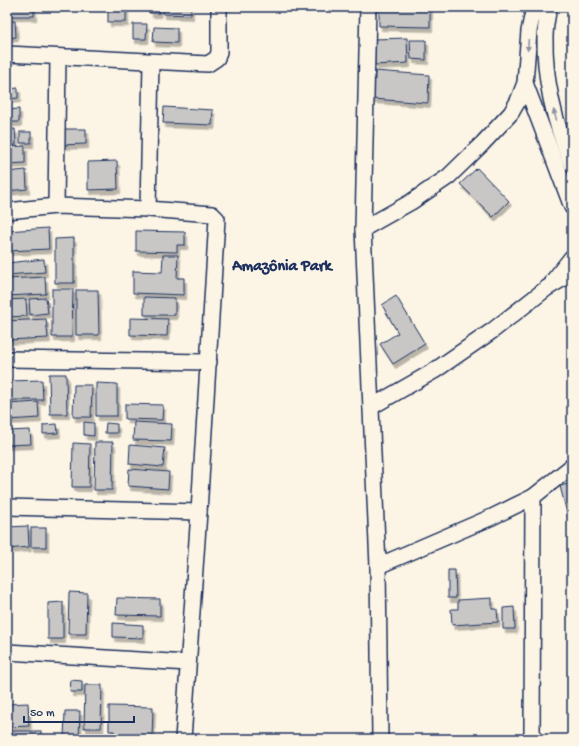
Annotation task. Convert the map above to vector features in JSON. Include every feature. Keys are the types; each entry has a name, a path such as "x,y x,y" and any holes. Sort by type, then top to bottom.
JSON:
{"street":[{"path":"7,54 208,64 217,58 219,52 219,7"},
{"path":"368,7 363,230 378,566 380,739"},
{"path":"363,230 411,202 448,177 511,113 518,101 525,83 529,30 534,7"},
{"path":"549,7 545,37 547,80 554,113 572,165"},
{"path":"56,206 58,57"},
{"path":"148,208 152,62"},
{"path":"525,83 572,207"},
{"path":"7,211 56,206 148,208 212,214 217,219 200,512 182,739"},
{"path":"547,288 572,257"},
{"path":"371,407 434,371 492,331 547,288 572,274"},
{"path":"7,359 209,362"},
{"path":"378,566 492,517 533,497 572,466"},
{"path":"532,739 533,497"},
{"path":"7,507 200,512"},
{"path":"7,652 188,663"}],"building":[{"path":"7,7 34,7 34,16 7,16"},
{"path":"108,7 126,7 126,22 108,22"},
{"path":"150,7 159,7 159,13 150,13"},
{"path":"163,7 191,7 191,15 163,14"},
{"path":"379,7 430,7 430,27 379,26"},
{"path":"15,21 16,37 7,38 7,22"},
{"path":"133,24 147,24 146,39 133,39"},
{"path":"154,27 177,28 177,43 153,42"},
{"path":"407,38 408,63 375,65 374,39"},
{"path":"410,40 426,40 426,60 411,59"},
{"path":"375,71 429,75 428,103 372,99"},
{"path":"7,80 8,89 18,88 18,98 7,99"},
{"path":"164,107 213,110 212,125 163,123"},
{"path":"19,109 19,122 7,122 7,110"},
{"path":"15,129 16,145 7,145 7,130"},
{"path":"60,129 86,129 86,144 60,145"},
{"path":"20,132 31,132 31,143 20,143"},
{"path":"25,146 25,163 7,164 7,147"},
{"path":"117,161 118,189 88,190 88,162"},
{"path":"477,168 509,201 493,217 460,184"},
{"path":"26,170 27,189 7,191 7,172"},
{"path":"48,228 49,249 7,251 7,231"},
{"path":"136,231 185,232 185,245 177,245 177,252 136,251"},
{"path":"74,238 74,283 55,283 55,239"},
{"path":"163,255 178,255 177,278 184,278 184,295 133,293 133,271 162,272"},
{"path":"44,259 45,272 7,275 7,263"},
{"path":"45,277 46,294 7,296 7,279"},
{"path":"52,289 73,289 72,337 52,337"},
{"path":"76,290 98,290 99,335 76,335"},
{"path":"396,296 425,344 393,364 380,344 398,333 382,305"},
{"path":"144,297 175,298 175,315 144,315"},
{"path":"46,298 48,313 30,315 29,299"},
{"path":"26,299 27,316 7,317 7,300"},
{"path":"130,318 168,319 167,336 130,335"},
{"path":"46,319 48,338 7,340 7,321"},
{"path":"49,374 66,374 67,414 50,414"},
{"path":"42,380 43,400 7,400 7,381"},
{"path":"96,383 117,384 117,416 96,416"},
{"path":"74,385 92,385 91,417 73,417"},
{"path":"38,402 39,418 7,420 7,404"},
{"path":"125,404 163,405 162,420 125,419"},
{"path":"84,422 94,423 94,436 84,435"},
{"path":"134,422 172,424 171,441 133,440"},
{"path":"106,423 117,424 117,433 105,433"},
{"path":"57,424 58,433 43,434 43,425"},
{"path":"30,430 31,444 7,445 7,431"},
{"path":"95,442 113,442 112,490 94,490"},
{"path":"73,443 90,444 89,487 72,487"},
{"path":"130,445 165,448 163,467 129,464"},
{"path":"129,469 169,472 168,489 128,486"},
{"path":"572,483 572,533 560,486"},
{"path":"28,526 29,547 7,549 7,527"},
{"path":"31,528 46,528 46,547 31,547"},
{"path":"448,570 455,570 456,598 448,598"},
{"path":"69,592 87,593 86,634 68,634"},
{"path":"117,598 160,599 160,616 116,615"},
{"path":"492,598 492,609 497,609 498,622 452,625 451,609 458,609 458,600"},
{"path":"63,602 63,639 48,639 48,603"},
{"path":"514,607 515,629 503,629 503,608"},
{"path":"113,623 143,625 143,638 113,637"},
{"path":"71,680 82,681 82,692 70,692"},
{"path":"85,685 102,685 101,728 84,728"},
{"path":"28,703 29,726 7,727 7,704"},
{"path":"109,706 153,707 152,739 114,739 114,731 109,731"},
{"path":"65,711 80,711 79,739 64,739"},
{"path":"7,731 41,731 41,739 7,739"}],"district":[{"name":"Amazônia Park","path":"282,267"}]}
